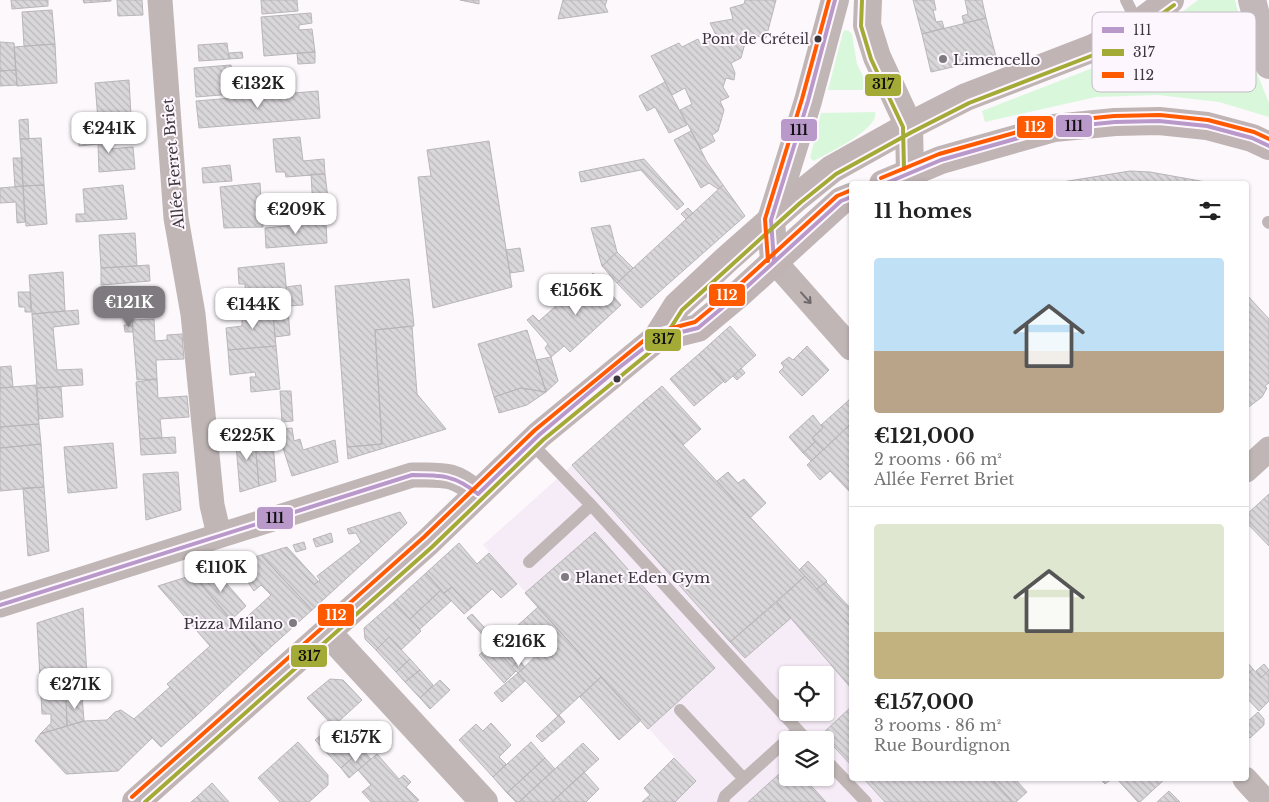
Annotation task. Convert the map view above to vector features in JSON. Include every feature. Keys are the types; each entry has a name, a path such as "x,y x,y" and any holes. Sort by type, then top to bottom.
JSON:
{"main road":[{"path":"1132,12 1170,0"},
{"path":"1256,15 1269,65"},
{"path":"136,802 328,633 428,542 531,443 656,338 677,306 771,220 832,169 966,97 1092,48"},
{"path":"890,181 942,160 1054,128 1115,122 1159,121 1207,126 1252,138 1269,146"},
{"path":"656,338 698,328 740,293 842,201 849,198"}],"street":[{"name":"Allée Ferret Briet","path":"160,0 176,218 193,314 212,505 219,535"},
{"path":"835,0 808,101 771,220 774,261 849,346"},
{"path":"868,0 867,25 877,57 909,126 910,173"},
{"path":"1249,467 1269,449"},
{"path":"0,605 412,475 445,474 466,483 478,494"},
{"path":"328,633 484,802"},
{"path":"1246,781 1266,802"}],"lane":[{"path":"531,443 591,505 798,730 725,796 723,802"},
{"path":"529,562 591,505"},
{"path":"680,710 744,779"},
{"path":"834,768 866,802"}],"shaded area":[{"path":"643,402 849,625 849,781 995,781 1015,802 675,802 696,781 483,545"}],"green space":[{"path":"1198,0 1235,0 1238,12 1182,12"},
{"path":"845,30 852,34 857,64 870,90 828,90"},
{"path":"1092,68 1092,92 1256,92 1256,70 1269,103 1269,117 1219,102 1158,95 1096,97 985,122 982,111"},
{"path":"875,112 870,126 862,133 814,161 810,158 821,113"}],"building":[{"path":"11,0 48,0 48,6 12,9"},
{"path":"83,0 111,0 111,1 84,3"},
{"path":"117,0 142,0 143,15 118,16"},
{"path":"261,0 297,0 298,11 262,14"},
{"path":"460,0 479,0 479,4"},
{"path":"563,0 607,0 605,6 608,12 558,19"},
{"path":"745,0 776,0 766,38 757,36 745,43 741,58 731,63 735,73 734,80 726,78 723,87 729,97 720,101 724,110 718,131 712,135 715,141 701,149 680,110 692,104 685,88 672,95 651,56 679,43 682,47 698,39 701,45 717,37 710,23 733,19 730,8 744,4"},
{"path":"913,0 934,0 936,10 933,10 936,22 942,21 944,28 922,34"},
{"path":"965,0 982,0 986,18 964,23 962,16 968,14"},
{"path":"52,10 55,44 24,46 22,12"},
{"path":"311,13 312,23 299,25 299,30 312,29 315,52 264,56 261,17"},
{"path":"986,18 996,57 931,72 922,34"},
{"path":"0,42 14,43 16,70 0,71"},
{"path":"227,43 229,59 199,61 198,45"},
{"path":"55,44 57,83 17,86 14,47"},
{"path":"242,52 243,58 229,59 229,53"},
{"path":"315,52 315,63 298,64 297,53"},
{"path":"231,65 233,94 196,97 194,68"},
{"path":"16,70 17,85 0,86 0,71"},
{"path":"129,80 131,116 98,120 95,83"},
{"path":"665,82 687,125 669,133 655,107 647,111 639,96"},
{"path":"318,91 320,118 199,128 196,101"},
{"path":"28,119 29,139 20,139 19,120"},
{"path":"98,120 98,132 78,134 77,122"},
{"path":"691,131 707,162 723,185 718,189 709,183 701,188 674,140"},
{"path":"100,132 101,144 107,144 108,149 133,147 135,169 99,172 98,144 79,146 78,134"},
{"path":"300,137 303,161 324,159 325,174 286,177 285,172 276,172 273,139"},
{"path":"41,138 44,185 23,186 20,139"},
{"path":"489,141 512,287 433,308 418,177 431,176 427,150"},
{"path":"13,158 22,158 23,186 15,187"},
{"path":"644,159 684,204 677,210 641,170 581,182 579,172"},
{"path":"230,165 232,181 203,183 202,168"},
{"path":"1130,171 1150,172 1200,181 1068,181"},
{"path":"311,174 325,174 329,207 313,208"},
{"path":"260,183 263,227 224,228 220,187"},
{"path":"44,185 47,224 26,226 23,186"},
{"path":"123,185 127,219 76,222 76,214 85,214 83,189"},
{"path":"723,185 745,216 641,308 617,283"},
{"path":"23,186 25,222 17,223 16,202 0,203 0,188"},
{"path":"688,208 693,213 686,219 681,214"},
{"path":"326,222 327,243 266,248 265,228"},
{"path":"610,225 617,252 602,266 591,228"},
{"path":"135,233 137,266 101,268 99,235"},
{"path":"520,248 524,271 510,273 506,250"},
{"path":"617,252 633,268 617,283 602,266"},
{"path":"284,263 288,306 247,310 245,284 239,284 238,268"},
{"path":"149,265 150,281 101,285 101,268"},
{"path":"63,272 65,311 32,314 29,275"},
{"path":"593,273 598,279 595,282 590,276"},
{"path":"590,276 595,282 598,279 621,305 570,352 564,346 551,357 545,348 548,344 527,320 533,315 539,321"},
{"path":"409,279 414,326 375,330 382,444 347,447 335,286"},
{"path":"301,285 303,305 288,306 286,287"},
{"path":"18,292 30,292 31,312 25,312 25,307 19,307"},
{"path":"1249,297 1269,319 1269,383 1265,386 1267,388 1262,397 1249,407"},
{"path":"272,307 276,346 228,350 226,328 242,326 242,310"},
{"path":"288,309 290,335 275,337 273,311"},
{"path":"78,310 79,324 53,327 57,370 82,369 83,385 37,388 32,314"},
{"path":"154,319 155,341 167,340 167,335 182,334 184,359 156,360 157,379 137,380 132,320"},
{"path":"124,325 133,325 133,332 125,332"},
{"path":"412,326 417,394 446,429 348,459 347,447 382,444 375,330"},
{"path":"730,326 756,355 725,383 699,354"},
{"path":"527,330 546,392 521,388 494,397 478,344"},
{"path":"276,346 280,389 251,392 250,377 256,377 255,372 230,375 228,350"},
{"path":"807,346 829,370 802,396 779,372 784,367 781,363 789,357 793,360"},
{"path":"699,354 724,381 694,406 670,379"},
{"path":"551,357 558,381 546,392 536,360"},
{"path":"11,366 13,387 0,388 0,367"},
{"path":"741,368 745,373 737,380 733,376"},
{"path":"157,379 158,398 187,396 189,417 160,419 162,438 140,439 136,382"},
{"path":"36,385 39,424 0,427 0,388"},
{"path":"662,386 701,429 683,445 643,402"},
{"path":"61,387 63,417 39,419 37,388"},
{"path":"521,388 546,392 527,405 499,413 494,397"},
{"path":"280,391 291,391 293,421 282,422"},
{"path":"849,400 849,425 823,450 812,438 823,428 821,425"},
{"path":"643,402 805,576 730,642 572,465"},
{"path":"813,415 823,428 812,438 815,442 803,453 789,437"},
{"path":"39,424 41,444 0,448 0,427"},
{"path":"849,426 849,491 830,471 820,480 807,465"},
{"path":"292,428 294,441 300,439 303,450 335,440 338,462 292,476 283,448 282,429"},
{"path":"272,430 276,481 259,486 254,431"},
{"path":"254,431 259,486 240,492 235,433"},
{"path":"175,437 176,453 141,455 140,439"},
{"path":"815,442 823,450 811,461 803,453"},
{"path":"113,443 117,488 68,493 64,447"},
{"path":"41,444 44,487 0,491 0,448"},
{"path":"178,472 181,510 146,520 143,474"},
{"path":"728,472 738,483 744,479 766,503 750,518 717,481"},
{"path":"44,487 49,551 28,556 23,488"},
{"path":"1269,494 1269,546 1249,525 1249,512"},
{"path":"400,512 407,523 312,610 261,555 280,549 314,585 320,580 317,576 361,542 356,533 349,534 347,529"},
{"path":"595,532 715,668 648,729 525,593"},
{"path":"331,533 333,542 316,547 313,539"},
{"path":"304,542 306,549 296,552 293,545"},
{"path":"459,543 477,564 489,553 517,584 501,598 492,589 471,608 452,587 444,593 426,573"},
{"path":"287,547 318,581 314,585 280,549"},
{"path":"261,555 312,610 262,655 237,626 271,595 261,585 254,591 235,563"},
{"path":"808,561 827,581 817,589 799,570"},
{"path":"214,569 246,606 231,620 193,575"},
{"path":"426,573 441,590 410,619 394,602"},
{"path":"193,575 262,655 196,716 167,684 210,646 158,586"},
{"path":"805,576 849,625 849,686 777,602"},
{"path":"826,582 849,607 849,625 817,589"},
{"path":"452,587 471,608 464,614 444,593"},
{"path":"441,590 451,601 420,629 410,619"},
{"path":"394,602 421,631 401,650 389,637 376,650 365,639 364,628"},
{"path":"777,602 791,618 745,658 730,642"},
{"path":"538,607 601,677 558,716 518,673 539,653 516,627"},
{"path":"83,608 88,694 66,696 67,726 40,734 51,723 51,714 42,714 37,623"},
{"path":"472,614 516,662 512,667 467,618"},
{"path":"516,627 526,638 522,642 512,631"},
{"path":"389,637 410,659 396,672 376,650"},
{"path":"491,644 516,671 504,683 479,655"},
{"path":"410,659 420,670 405,682 396,672"},
{"path":"519,660 525,667 518,673 512,667"},
{"path":"1249,664 1253,669 1249,673"},
{"path":"1264,664 1269,670 1261,678 1256,671"},
{"path":"1253,669 1261,678 1269,670 1269,701 1259,711 1249,700 1249,673"},
{"path":"420,670 433,685 420,698 405,682"},
{"path":"518,673 525,681 502,702 494,693"},
{"path":"601,677 641,720 619,740 580,697"},
{"path":"330,679 343,680 362,700 338,722 356,740 352,744 359,752 341,768 315,740 333,726 307,698"},
{"path":"440,680 450,690 430,709 420,698"},
{"path":"170,687 196,716 161,747 134,719"},
{"path":"82,695 84,721 67,726 66,696"},
{"path":"849,709 849,763 834,747 834,731 825,731"},
{"path":"121,710 134,719 152,738 118,771 66,774 35,741 40,734 84,721 107,720 115,712"},
{"path":"1258,712 1264,719 1264,725 1250,738 1249,737 1249,720"},
{"path":"559,715 565,722 542,742 536,736"},
{"path":"491,723 511,745 499,757 506,764 493,777 459,740 476,724 483,731"},
{"path":"298,742 328,775 328,785 309,802 280,802 258,778"},
{"path":"531,742 545,758 507,793 493,777"},
{"path":"583,743 599,759 552,802 519,802"},
{"path":"362,749 371,759 349,778 341,768"},
{"path":"377,754 399,779 404,775 411,782 406,787 419,800 416,802 371,802 362,792 371,785 358,770"},
{"path":"545,758 555,769 519,802 516,802 507,793"},
{"path":"674,758 696,781 675,802 642,802 650,795 644,788"},
{"path":"584,772 599,789 586,802 552,802"},
{"path":"779,774 779,786 811,786 826,802 748,802"},
{"path":"866,781 994,781 1013,802 885,802"},
{"path":"993,781 1017,781 1027,792 1016,802 1013,802"},
{"path":"1119,781 1163,781 1140,802"},
{"path":"212,783 229,802 201,802 197,797"},
{"path":"1169,791 1180,802 1157,802"},
{"path":"197,797 201,802 191,802"}],"transit line":[{"name":"112","path":"768,261 765,219 802,99 829,0"},
{"name":"111","path":"774,261 771,220 808,101 835,0"},
{"name":"317","path":"862,0 861,26 871,59 903,127 904,169"},
{"name":"317","path":"1164,12 1174,5"},
{"name":"317","path":"145,802 432,547 543,440 661,343 682,310 800,203 836,174 969,103 1092,56"},
{"name":"112","path":"881,178 939,154 1053,122 1114,116 1160,115 1208,120 1254,132 1269,139"},
{"name":"111","path":"891,181 941,160 1054,128 1115,122 1159,121 1207,126 1252,138 1269,146"},
{"name":"112","path":"132,797 424,537 535,430 653,333 695,322 736,288 837,196 849,191"},
{"name":"111","path":"478,494 539,435 616,370 657,338 698,328 740,293 841,201 849,198"},
{"name":"111","path":"0,605 412,475 447,477 462,483 478,494"}],"place":[{"name":"Pont de Créteil","path":"818,39"},
{"name":"Limencello","path":"943,59"},
{"name":"Planet Eden Gym","path":"565,577"},
{"name":"Pizza Milano","path":"293,623"}]}
